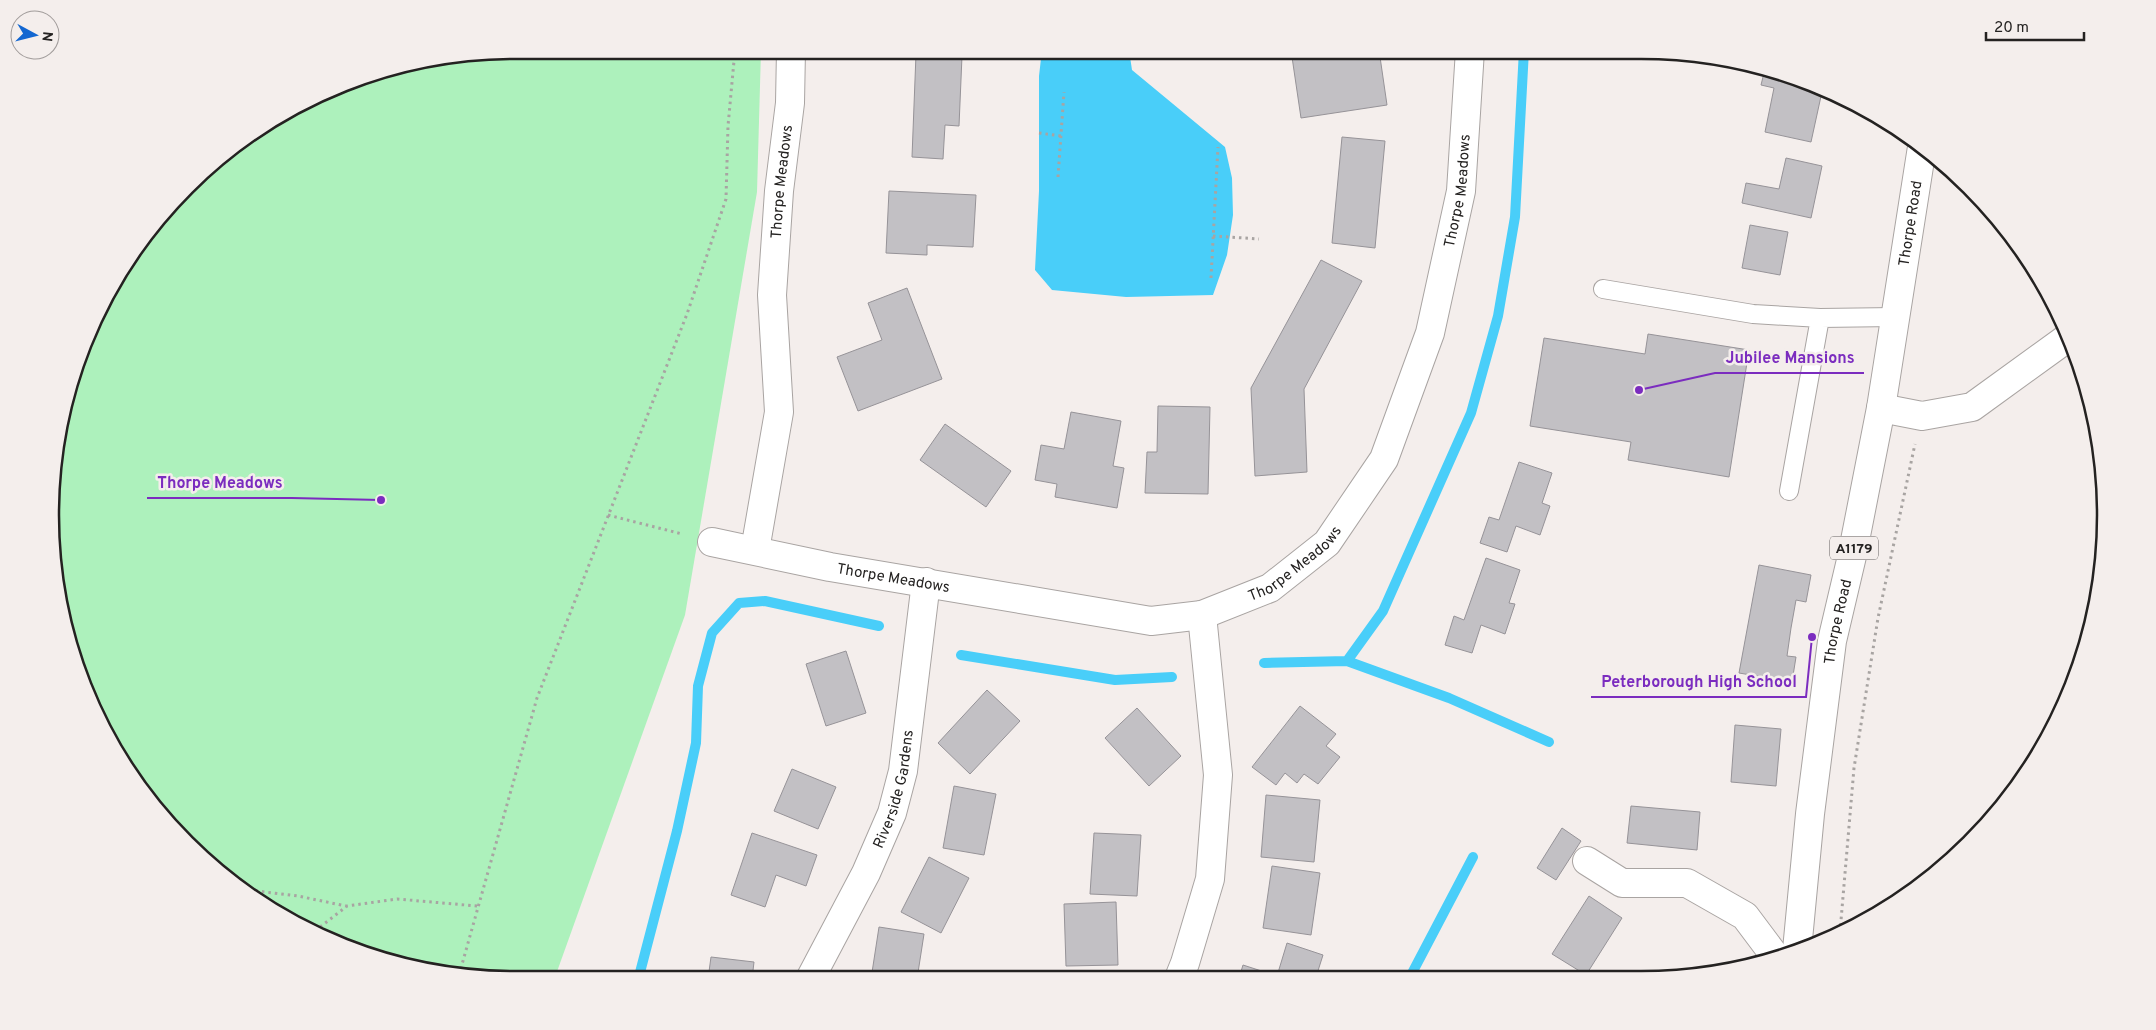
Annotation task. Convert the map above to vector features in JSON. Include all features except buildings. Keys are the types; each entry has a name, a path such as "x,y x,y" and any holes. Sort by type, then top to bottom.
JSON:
{"street":[{"name":"Thorpe Meadows","path":"754,550 779,412 772,295 779,191 790,103 791,59"},
{"name":"Thorpe Meadows","path":"712,542 830,567 1151,621 1202,615 1270,588 1327,543 1384,458 1430,333 1461,190 1469,59"},
{"name":"Thorpe Road","path":"1798,944 1810,814 1832,641 1852,556 1881,408 1921,154"},
{"path":"1881,408 1922,416 1972,407 2063,341"},
{"name":"Riverside Gardens","path":"814,971 866,873 892,813 903,770 926,582"},
{"path":"1182,971 1210,879 1218,775 1202,615"},
{"path":"1587,861 1622,883 1687,883 1745,916 1772,952"}],"lane":[{"path":"1604,289 1753,314 1820,318 1895,317"},
{"path":"1789,491 1820,318"}],"path":[{"path":"461,968 538,698 687,314 726,199 728,126 734,59"},
{"path":"1058,177 1064,92"},
{"path":"1039,133 1061,136"},
{"path":"1211,278 1218,147"},
{"path":"1213,236 1258,239"},
{"path":"1841,925 1854,768 1878,618 1922,416"},
{"path":"608,515 712,542"},
{"path":"258,891 298,896 347,906 397,899 477,906"},
{"path":"320,927 347,906"}],"green space":[{"path":"761,59 757,192 685,615 557,971 485,970 455,967 397,956 340,937 287,910 237,877 214,858 192,838 153,793 120,743 106,717 93,690 74,633 63,575 60,545 60,485 63,455 74,397 83,368 93,340 120,287 153,237 172,214 192,192 237,153 287,120 313,106 340,93 368,83 426,68 485,60"}],"water":[{"path":"1041,59 1130,59 1132,70 1225,147 1232,178 1233,215 1227,255 1213,295 1126,297 1052,290 1035,270 1039,191 1039,76"}],"waterway":[{"path":"1264,663 1347,661 1383,611 1471,413 1498,316 1515,217 1524,59"},
{"path":"640,971 677,831 696,743 698,686 712,633 739,603 765,601 879,626"},
{"path":"961,655 1115,680 1172,677"},
{"path":"1347,661 1449,698 1549,742"},
{"path":"1413,971 1473,857"}],"place":[{"name":"Jubilee Mansions","path":"1639,390"},
{"name":"Thorpe Meadows","path":"381,500"},
{"name":"Peterborough High School","path":"1812,637"}]}
